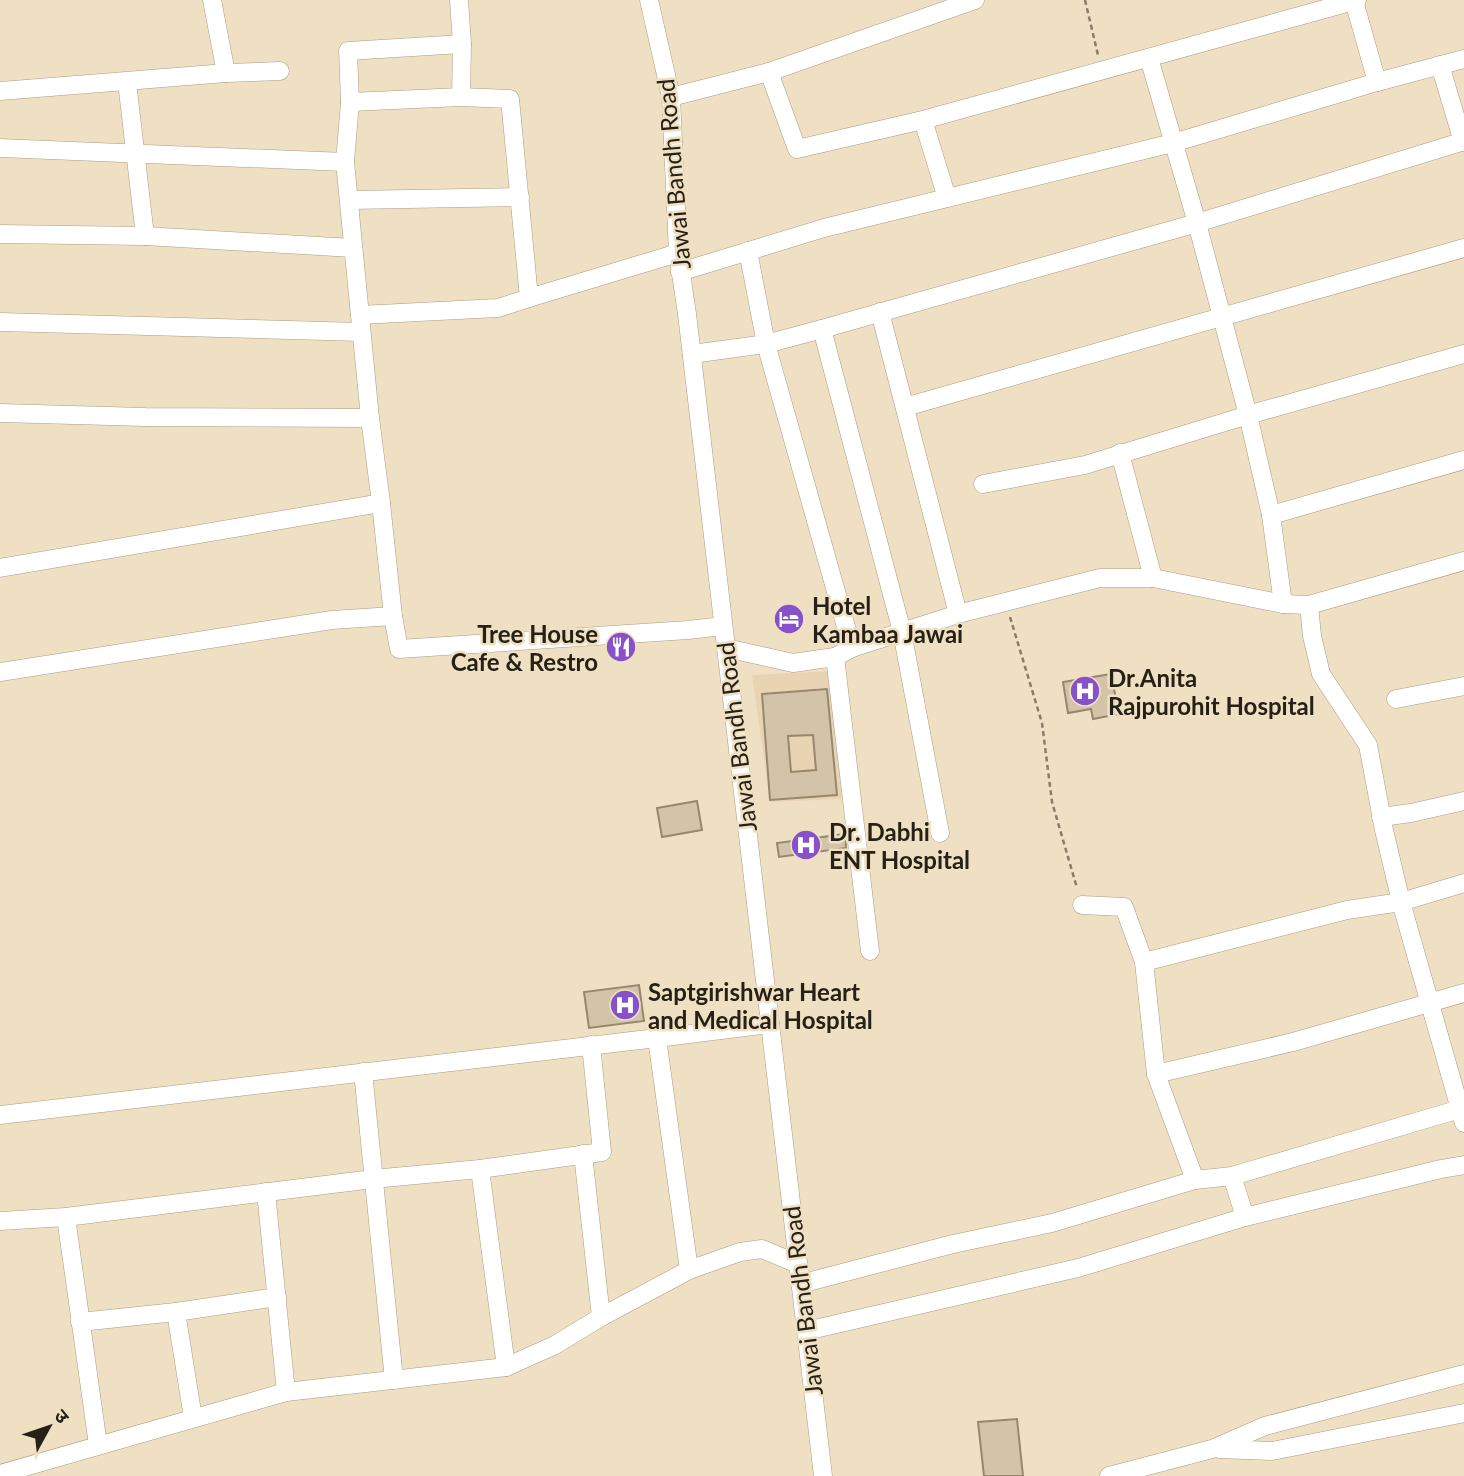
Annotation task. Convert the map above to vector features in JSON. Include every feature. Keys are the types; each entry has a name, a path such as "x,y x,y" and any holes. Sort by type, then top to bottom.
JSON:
{"street":[{"path":"212,0 226,73"},
{"path":"459,0 461,97"},
{"name":"Jawai Bandh Road","path":"649,0 671,97 680,272 692,354 823,1476"},
{"path":"671,97 769,72 975,0"},
{"path":"769,72 797,149 923,120 1355,1 1377,82"},
{"path":"462,44 348,51 350,102 345,162 370,418 399,649 723,626"},
{"path":"1150,58 1248,415 1271,515 1283,604"},
{"path":"680,272 824,228 1173,143 1464,59"},
{"path":"692,354 766,344 822,329 1197,223 1463,141 1440,65"},
{"path":"0,91 280,71"},
{"path":"127,82 145,236"},
{"path":"350,102 461,97 510,99 529,298"},
{"path":"923,120 947,198"},
{"path":"0,148 345,162"},
{"path":"349,200 520,197"},
{"path":"0,234 145,236 354,248"},
{"path":"905,407 1464,248"},
{"path":"748,251 766,344 852,648"},
{"path":"0,322 360,323 498,308 678,253"},
{"path":"880,312 958,614"},
{"path":"822,329 902,632 940,833"},
{"path":"983,484 1085,466 1248,415 1464,354"},
{"path":"0,413 370,418"},
{"path":"1121,453 1153,578"},
{"path":"1271,515 1464,460"},
{"path":"0,568 381,503"},
{"path":"726,648 793,663 835,657 852,648 958,614 1100,578 1153,578 1283,604 1309,606 1464,561"},
{"path":"800,1284 953,1244 1052,1223 1195,1180 1232,1176 1463,1113 1401,902 1368,746 1321,674 1312,636 1309,606"},
{"path":"0,672 332,620 393,616"},
{"path":"835,657 870,951"},
{"path":"1396,699 1464,686"},
{"path":"1381,817 1464,801"},
{"path":"1144,962 1347,910 1401,902 1464,883"},
{"path":"1082,905 1124,907 1144,962 1156,1073 1195,1180"},
{"path":"1156,1073 1293,1042 1464,993"},
{"path":"0,1115 770,1024"},
{"path":"657,1038 689,1270"},
{"path":"0,1221 66,1217 373,1179 480,1169 602,1152 591,1045"},
{"path":"363,1072 394,1380"},
{"path":"583,1154 601,1317"},
{"path":"806,1331 1078,1268 1245,1217 1441,1168 1464,1165"},
{"path":"480,1169 506,1367"},
{"path":"1232,1176 1245,1217"},
{"path":"266,1192 286,1392"},
{"path":"66,1217 99,1446"},
{"path":"0,1474 286,1392 506,1367 555,1345 689,1270 740,1252 762,1249 798,1264"},
{"path":"80,1322 176,1312 277,1297"},
{"path":"176,1312 193,1418"},
{"path":"1109,1476 1212,1449 1265,1426 1464,1374"},
{"path":"1212,1449 1272,1451 1464,1413"}],"path":[{"path":"1084,0 1102,71"},
{"path":"1006,602 1042,723 1052,802 1082,905"}],"shaded area":[{"path":"830,671 842,799 770,802 752,675"}],"building":[{"path":"1111,674 1119,714 1093,719 1091,709 1068,713 1063,682"},
{"path":"827,689 837,795 770,800 762,694","holes":["813,735 816,770 791,772 788,736"]},
{"path":"697,801 702,830 662,837 657,808"},
{"path":"845,834 846,848 779,857 777,843"},
{"path":"639,985 644,1021 589,1028 584,992"},
{"path":"1017,1419 1023,1476 984,1476 978,1422"}],"place":[{"name":"Hotel Kambaa Jawai","path":"789,619"},
{"name":"Tree House Cafe & Restro","path":"621,647"},
{"name":"Dr.Anita Rajpurohit Hospital","path":"1085,691"},
{"name":"Dr. Dabhi ENT Hospital","path":"806,845"},
{"name":"Saptgirishwar Heart and Medical Hospital","path":"625,1005"}]}
